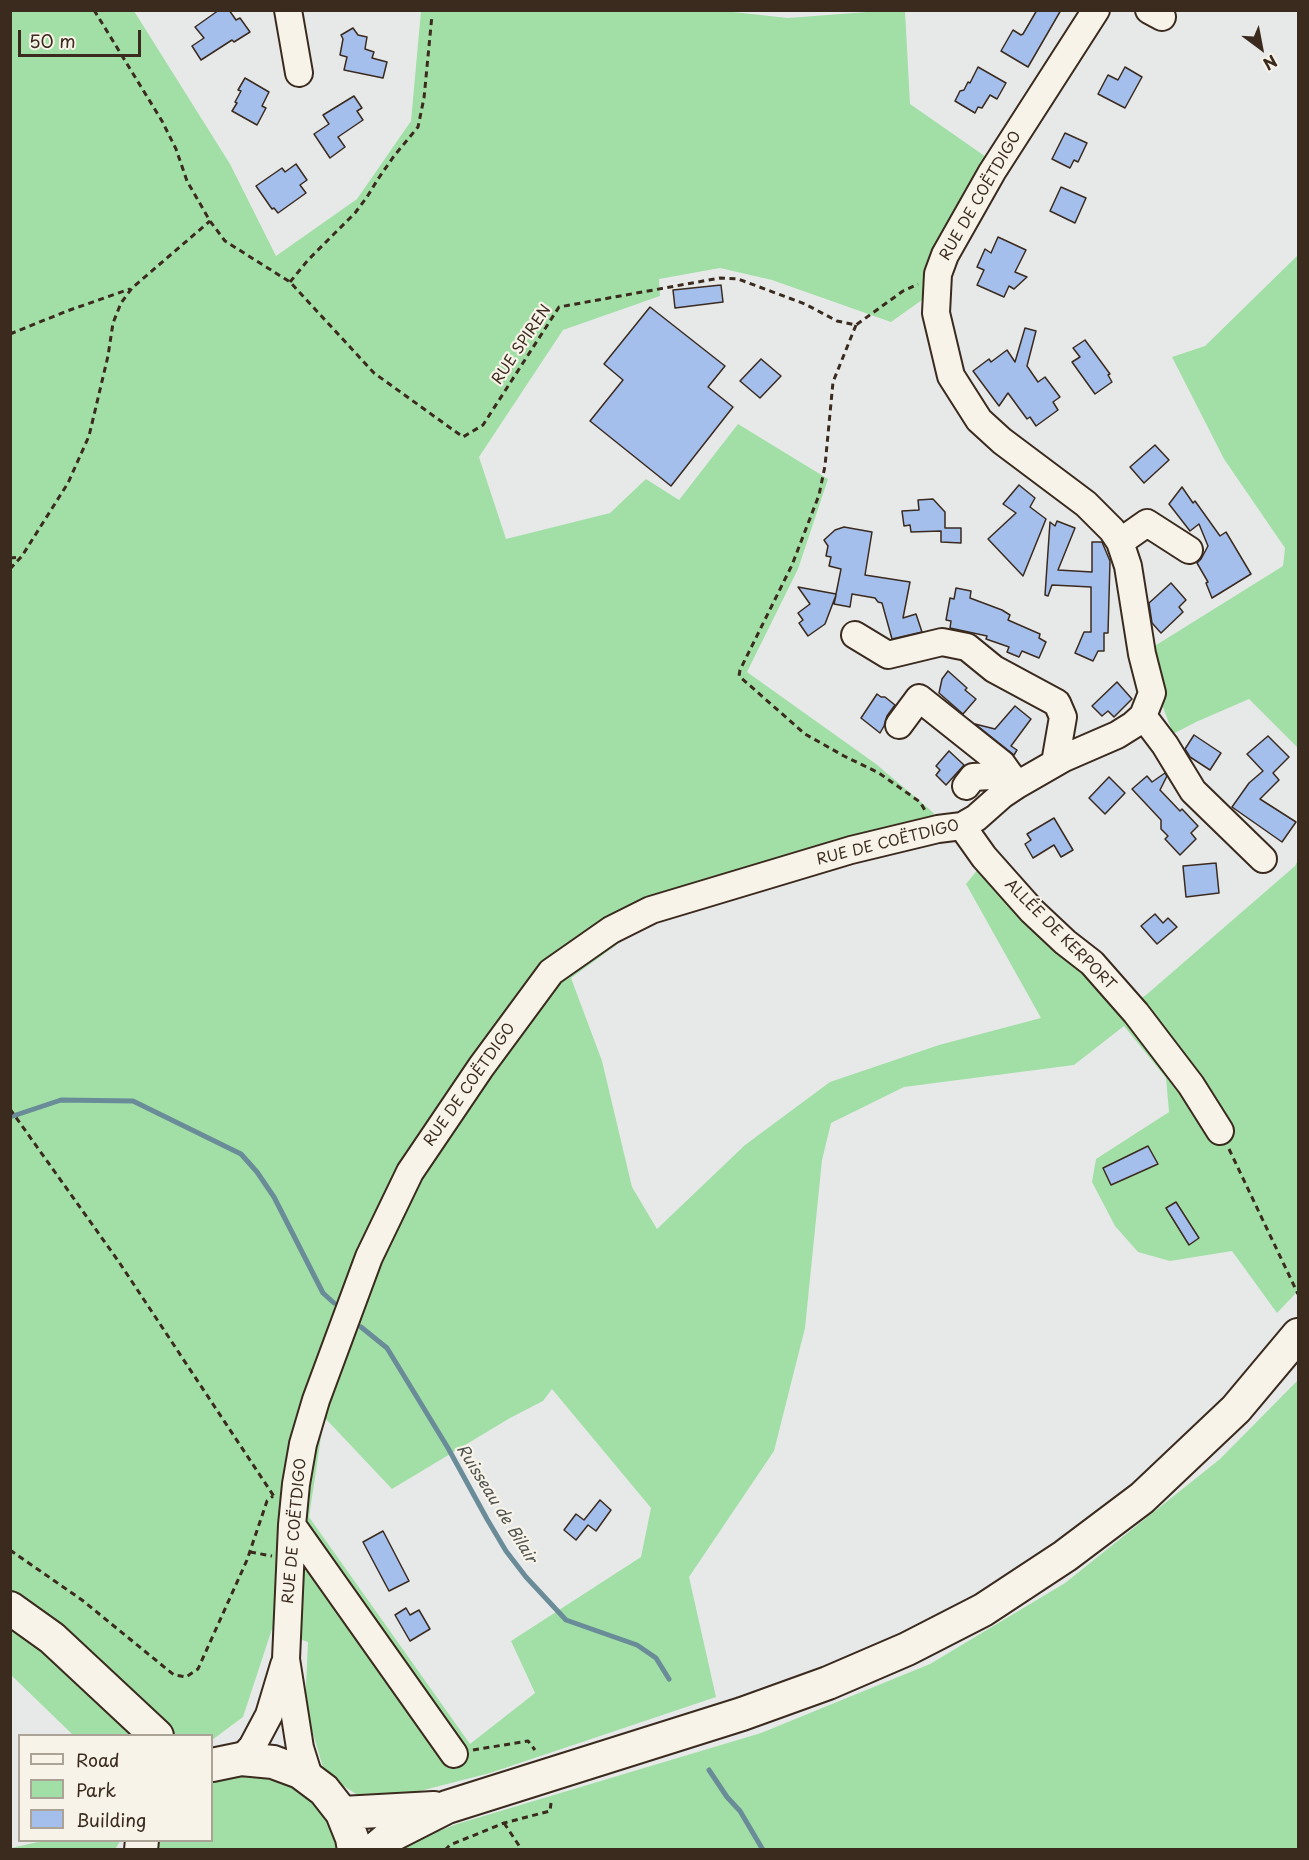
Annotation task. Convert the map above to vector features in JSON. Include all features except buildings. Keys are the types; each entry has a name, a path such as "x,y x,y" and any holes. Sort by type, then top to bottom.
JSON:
{"main road":[{"path":"374,1850 392,1835 447,1807 742,1714 828,1683 907,1649 983,1610 1065,1556 1142,1498 1236,1409 1299,1335"},
{"path":"10,1608 52,1638 155,1734"},
{"path":"97,1681 128,1734"},
{"path":"226,1762 273,1762 300,1773 324,1790 342,1813 354,1850"},
{"path":"342,1813 447,1807"}],"street":[{"path":"288,10 299,73"},
{"name":"RUE DE COËTDIGO","path":"310,1780 300,1748 286,1659 292,1525 303,1444 315,1400 369,1257 410,1172 481,1067 550,972 611,930 651,910 851,850 950,828 976,818 1002,795 1014,780 1118,735 1143,716 1152,693 1142,654 1128,566 1119,542 1112,530 1086,504 1002,441 979,420 951,376 936,313 938,274 945,255 992,172 1096,10"},
{"path":"1119,542 1147,523 1188,550"},
{"path":"855,635 888,655 942,642 968,647 994,669 1057,704 1063,717 1055,762"},
{"path":"899,725 919,698 1002,764 1014,780"},
{"path":"1143,716 1165,745 1193,790 1263,859"},
{"path":"966,786 973,777 1014,780"},
{"name":"ALLÉE DE KERPORT","path":"950,828 984,857 1032,911 1065,942 1092,963 1136,1013 1191,1085 1220,1131"},
{"path":"292,1525 454,1754"},
{"name":"RUE DE COËTDIGO","path":"226,1762 255,1742 269,1715 286,1659"}],"path":[{"path":"10,569 22,556 68,483 89,436 108,356 113,323 121,303 132,288 210,220 187,181 176,149 162,121 94,10"},
{"path":"290,282 308,260 355,213 394,156 418,127 424,98 432,15"},
{"name":"RUE SPIREN","path":"210,220 225,241 290,282 374,373 463,437 483,425 559,308 720,278 738,279 805,304 837,321 856,325"},
{"path":"938,274 903,291 856,325 833,382 825,466 819,495 792,565 740,669 739,676 805,734 879,773 920,802 950,828"},
{"path":"10,334 132,288"},
{"path":"10,558 22,556"},
{"path":"10,1109 119,1262 292,1525"},
{"path":"1220,1131 1299,1294"},
{"path":"10,1550 82,1600 174,1675 186,1677 198,1669 250,1552 267,1501 273,1496"},
{"path":"250,1552 277,1557"},
{"path":"454,1754 489,1746 528,1741 535,1749"},
{"path":"445,1850 450,1845 504,1823 550,1811 551,1803"},
{"path":"504,1823 522,1850"}],"green space":[{"path":"715,10 788,18 905,11 910,104 989,159 929,295 891,322 772,280 720,268 659,279 660,296 563,330 479,457 506,539 610,513 646,479 679,500 738,424 828,479 798,569 747,672 876,764 959,838 804,874 644,925 571,978 602,1061 632,1187 657,1229 745,1145 830,1082 939,1045 1041,1018 966,884 979,868 1124,1009 1146,995 1295,866 1298,860 1298,1291 1277,1313 1232,1251 1170,1261 1138,1252 1115,1226 1092,1182 1096,1159 1169,1112 1166,1078 1124,1026 1074,1065 904,1087 831,1123 822,1160 805,1328 774,1451 689,1577 716,1697 490,1773 412,1793 356,1794 325,1774 305,1707 308,1642 272,1629 243,1717 213,1739 213,1734 72,1734 11,1675 10,11 134,11 230,164 276,256 357,199 411,121 421,11","holes":["552,1389 651,1508 641,1557 511,1641 535,1693 470,1744 309,1517 324,1417 392,1489 510,1418 543,1401"]},
{"path":"1298,255 1298,748 1249,699 1173,734 1160,699 1153,647 1283,566 1285,548 1224,459 1172,357 1205,346"},
{"path":"1298,1380 1298,1849 396,1850 398,1847 457,1824 761,1733 930,1664 1065,1583 1220,1459"},
{"path":"245,1775 265,1777 284,1783 302,1793 317,1807 328,1823 337,1849 157,1850 159,1842 213,1842 213,1783"},
{"path":"38,1842 119,1842 116,1848 112,1849 11,1848"}],"waterway":[{"name":"Ruisseau de Bilair","path":"10,1117 61,1100 133,1101 241,1154 274,1197 323,1293 334,1303"},
{"name":"Ruisseau de Bilair","path":"361,1327 387,1348 448,1448 506,1551 526,1577 566,1620 637,1645 656,1658 669,1679"},
{"name":"Ruisseau de Bilair","path":"709,1770 727,1797 740,1811 763,1850"}]}
